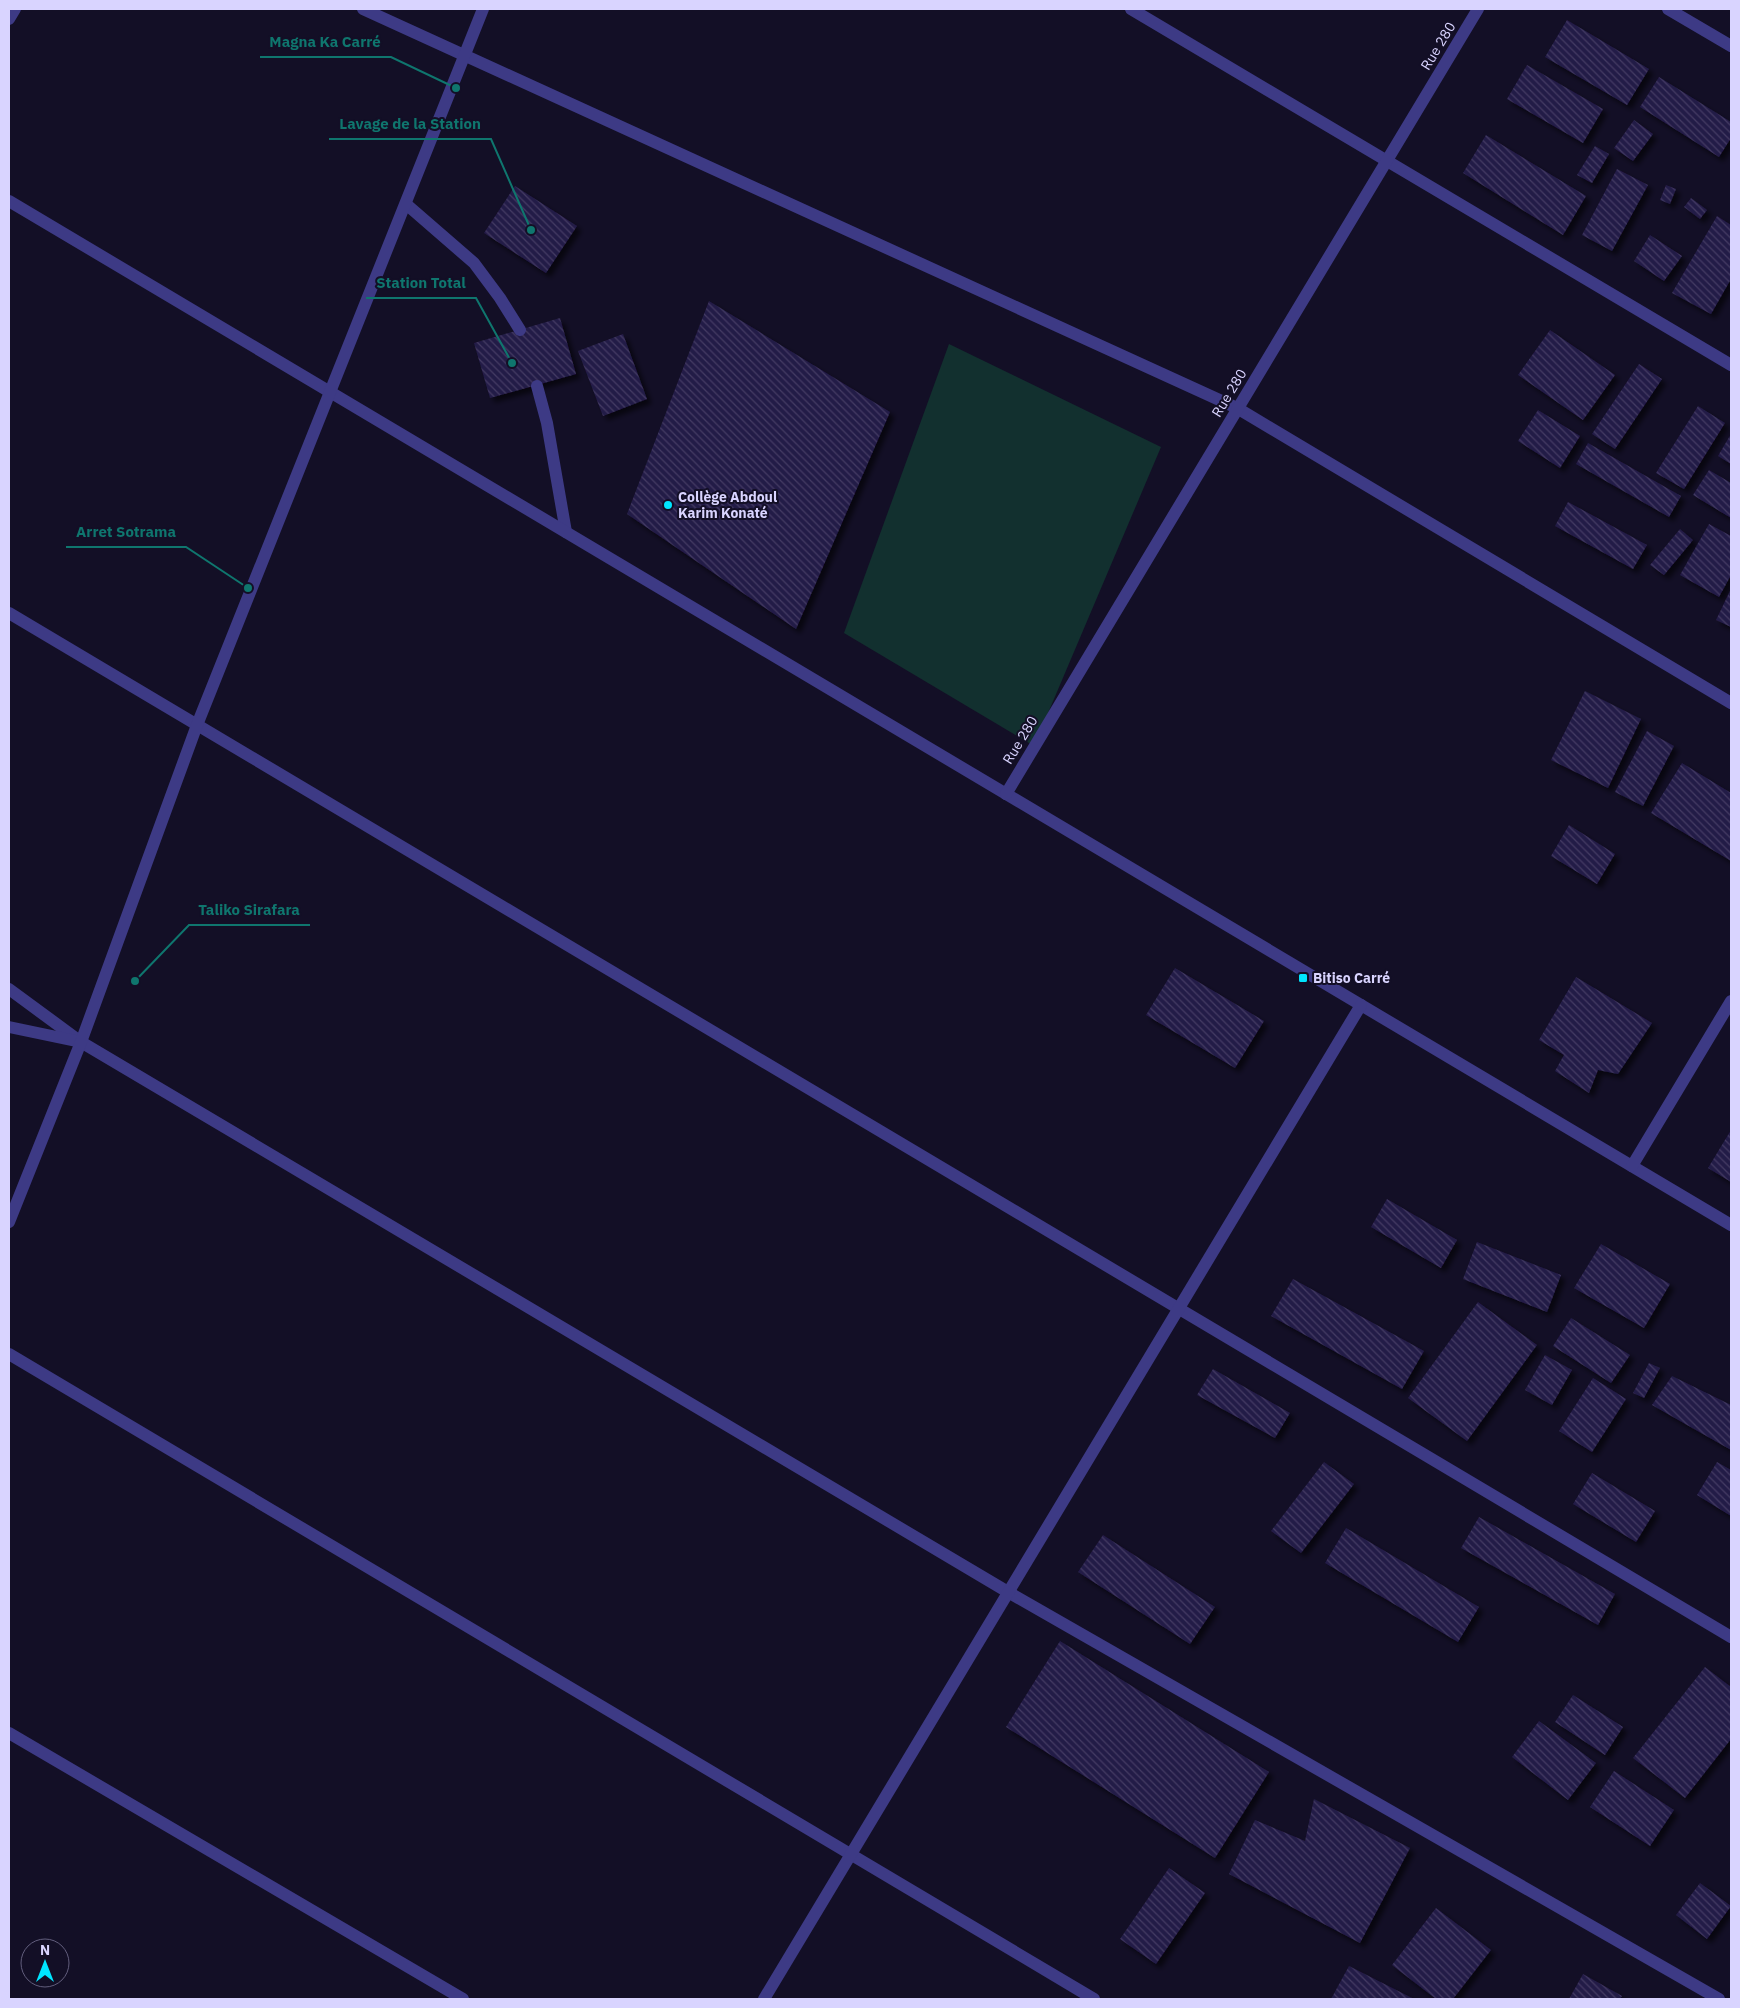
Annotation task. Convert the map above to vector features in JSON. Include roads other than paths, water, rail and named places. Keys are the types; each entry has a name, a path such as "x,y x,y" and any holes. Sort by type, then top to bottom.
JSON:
{"street":[{"path":"9,19 15,9"},
{"path":"363,9 1237,408 1731,703"},
{"path":"9,1222 81,1042 197,725 484,9"},
{"path":"1131,9 1731,366"},
{"name":"Rue 280","path":"1006,794 1478,9"},
{"path":"1668,9 1731,46"},
{"path":"9,201 1731,1225"},
{"path":"406,204 474,263 520,330"},
{"path":"537,386 547,423 566,532"},
{"path":"9,613 1731,1637"},
{"path":"9,989 81,1042 1008,1592 1719,1999"},
{"path":"1632,1166 1731,1001"},
{"path":"764,1999 1362,1005"},
{"path":"9,1027 81,1042"},
{"path":"9,1354 1094,1999"},
{"path":"9,1733 463,1999"}],"place":[{"name":"Magna Ka Carré","path":"456,88"},
{"name":"Lavage de la Station","path":"531,230"},
{"name":"Station Total","path":"512,363"},
{"name":"Collège Abdoul Karim Konaté","path":"668,505"},
{"name":"Arret Sotrama","path":"248,588"},
{"name":"Bitiso Carré","path":"1303,978"},
{"name":"Taliko Sirafara","path":"135,981"}]}
